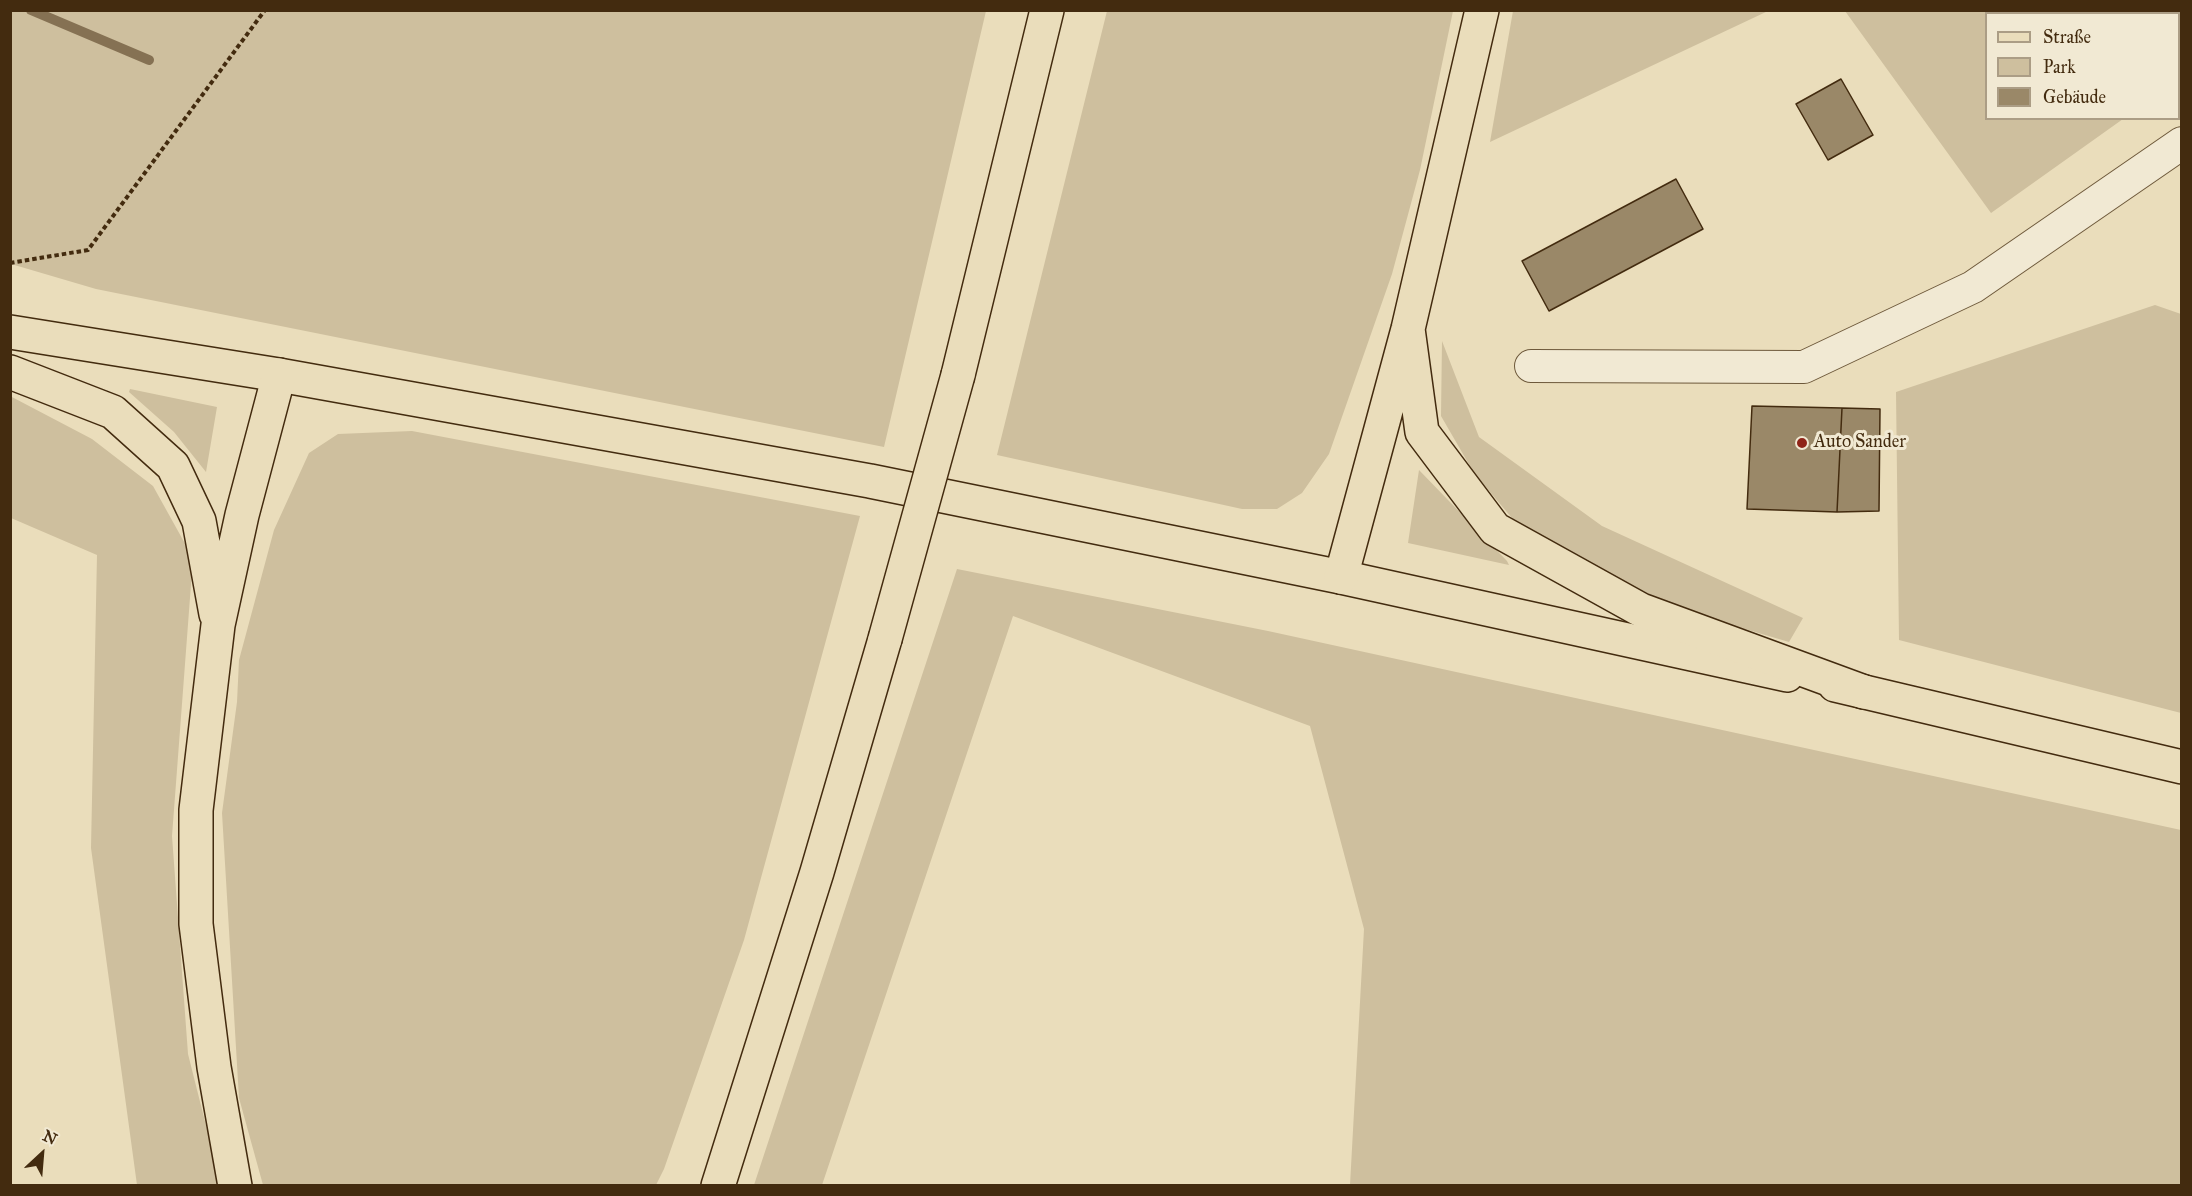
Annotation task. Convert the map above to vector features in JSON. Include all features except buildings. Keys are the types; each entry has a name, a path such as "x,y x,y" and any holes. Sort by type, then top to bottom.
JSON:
{"main road":[{"path":"718,1185 817,872 885,639 958,375 1047,10"},
{"path":"1341,577 1408,329 1482,10"},
{"path":"1408,329 1422,432 1495,529 1641,610 1864,692"},
{"path":"10,332 279,375 870,481 1341,577 1864,692 2181,767"},
{"path":"10,372 113,412 174,466 199,521 206,573 218,625"},
{"path":"235,1185 214,1067 196,924 196,810 218,625 242,515 279,375"},
{"path":"692,1185 736,1129"}],"street":[{"path":"1531,366 1804,367 1973,287 2181,143"}],"path":[{"path":"10,263 88,250 265,10"}],"green space":[{"path":"1513,10 1768,11 1490,142"},
{"path":"10,11 986,11 884,447 96,289 11,264"},
{"path":"1107,11 1453,11 1420,170 1392,274 1329,454 1302,493 1277,509 1242,509 997,455"},
{"path":"1845,11 2181,11 2180,78 2180,12 1985,12 1985,120 2122,120 1991,213"},
{"path":"2155,305 2181,314 2181,713 1899,640 1896,392"},
{"path":"1442,341 1479,437 1602,526 1803,618 1789,642 1684,611 1595,568 1517,524 1474,473 1441,416"},
{"path":"130,389 217,407 206,472 174,432 129,392"},
{"path":"10,396 92,439 153,486 193,558 172,836 188,1054 221,1185 137,1185 91,848 97,555 11,518"},
{"path":"412,431 860,516 744,940 664,1169 656,1185 263,1185 239,1098 222,813 237,702 239,660 274,530 309,453 338,434"},
{"path":"1419,470 1507,561 1509,565 1408,543"},
{"path":"957,569 1268,631 2181,830 2181,1185 1350,1185 1364,929 1310,726 1013,616 822,1185 754,1185"}],"waterway":[{"path":"31,10 149,60"}],"place":[{"name":"Auto Sander","path":"1802,443"}]}
